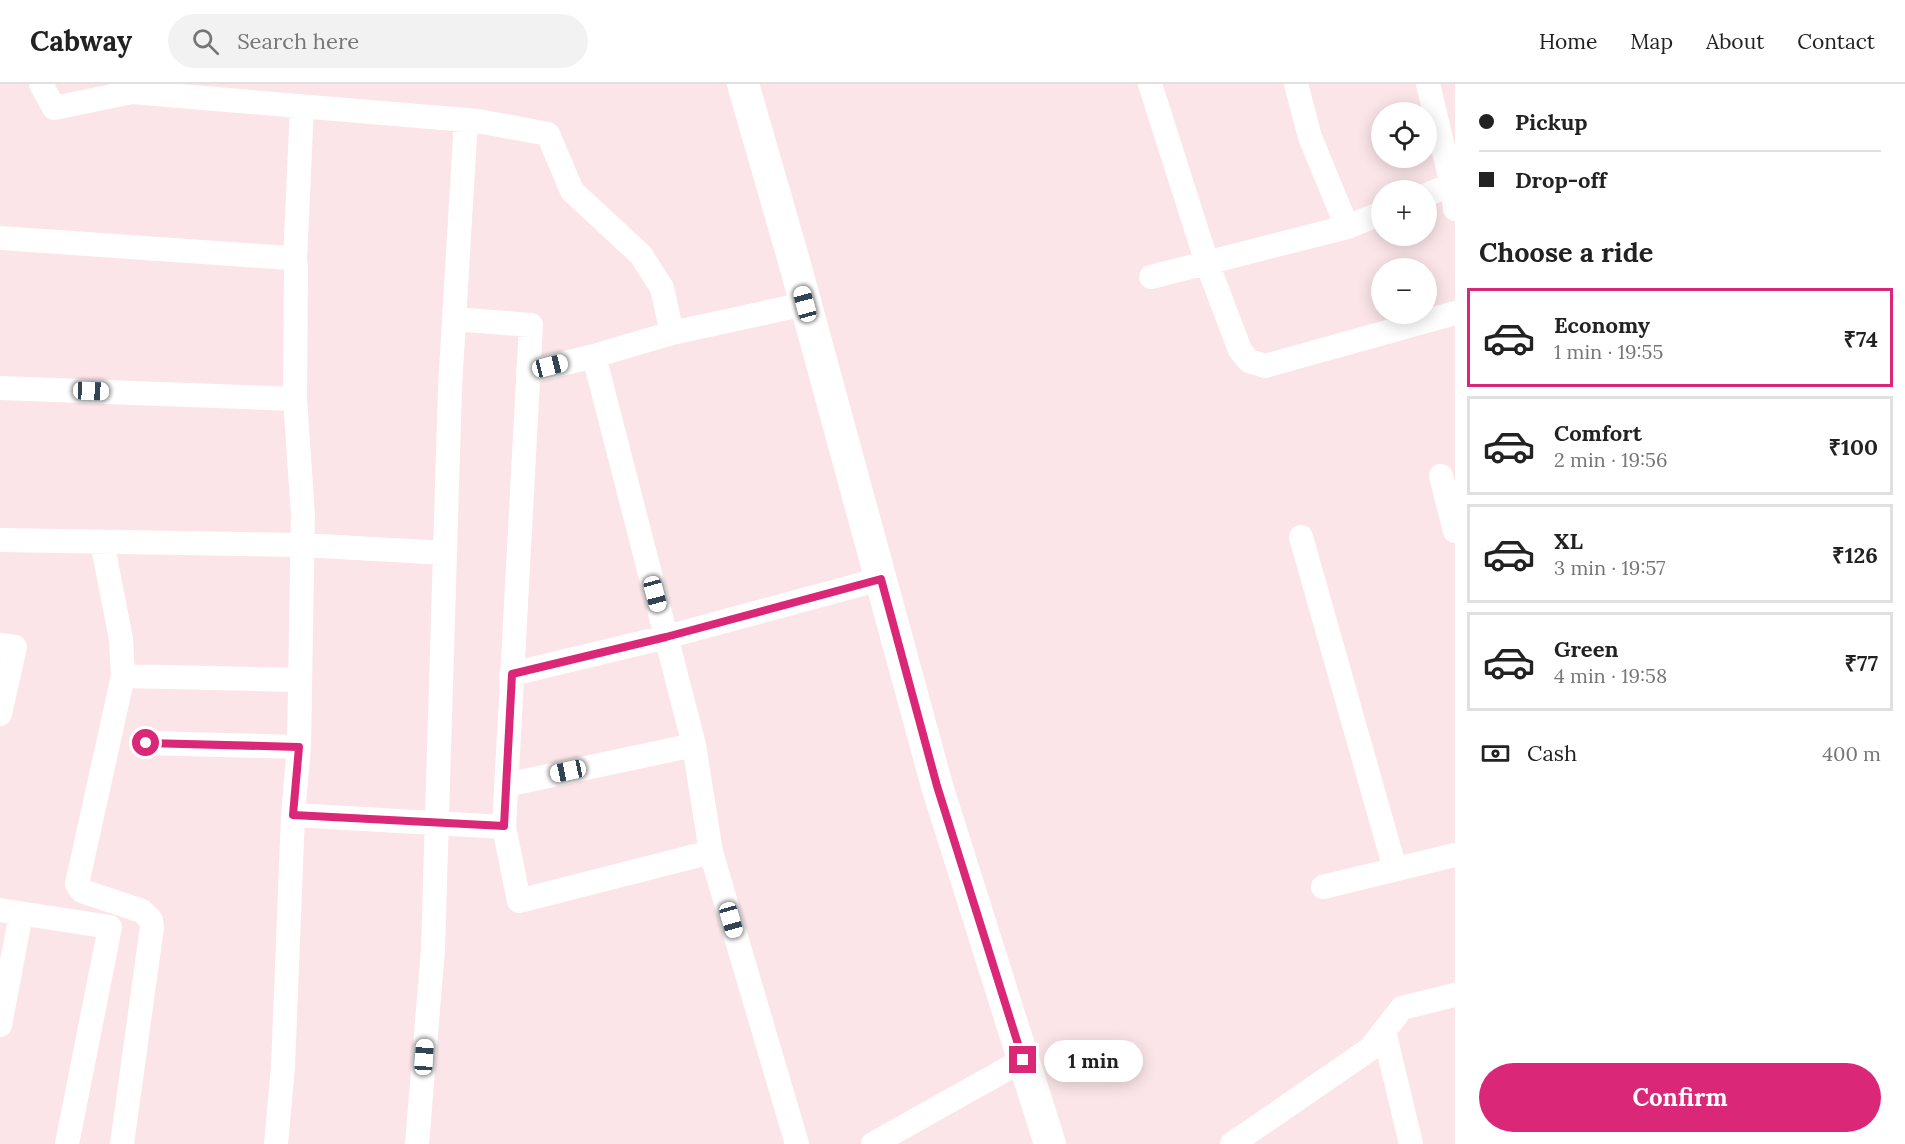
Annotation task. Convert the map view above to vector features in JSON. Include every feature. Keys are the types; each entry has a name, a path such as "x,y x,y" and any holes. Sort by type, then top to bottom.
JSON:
{"street":[{"path":"41,84 54,108 132,92 466,120 548,134 572,191 641,255 662,288 672,333"},
{"path":"743,84 937,786 1050,1144"},
{"path":"1150,84 1207,263 1240,350 1248,361 1265,366 1455,313"},
{"path":"1296,84 1310,137 1347,227"},
{"path":"1428,84 1454,192 1437,194"},
{"path":"276,1144 283,1067 293,815 299,747 303,515 295,399 295,260 302,106"},
{"path":"417,1144 433,949 450,387 466,120"},
{"path":"1151,277 1347,227 1371,217"},
{"path":"0,238 295,260"},
{"path":"528,372 594,356 672,333 805,304"},
{"path":"454,319 531,325 504,826 519,901 711,852"},
{"path":"594,356 694,745 711,852 797,1144"},
{"path":"0,388 295,399"},
{"path":"1441,476 1455,531"},
{"path":"1301,537 1395,869"},
{"path":"0,540 303,546 445,553"},
{"path":"102,542 121,639 123,676 77,880 82,891 142,911 151,920 152,927 122,1144"},
{"path":"511,676 881,579"},
{"path":"0,645 15,648 0,714"},
{"path":"123,676 300,680"},
{"path":"146,743 299,747"},
{"path":"506,784 694,745"},
{"path":"293,815 504,826"},
{"path":"1323,887 1455,855"},
{"path":"0,1025 11,912 110,927 68,1144"},
{"path":"1232,1144 1370,1049 1402,1008 1455,995"},
{"path":"1384,1031 1411,1144"},
{"path":"873,1144 1023,1060"}],"route":[{"path":"146,743 299,747 293,815 504,826 512,674 666,637 881,579 937,786 1023,1060"}]}
